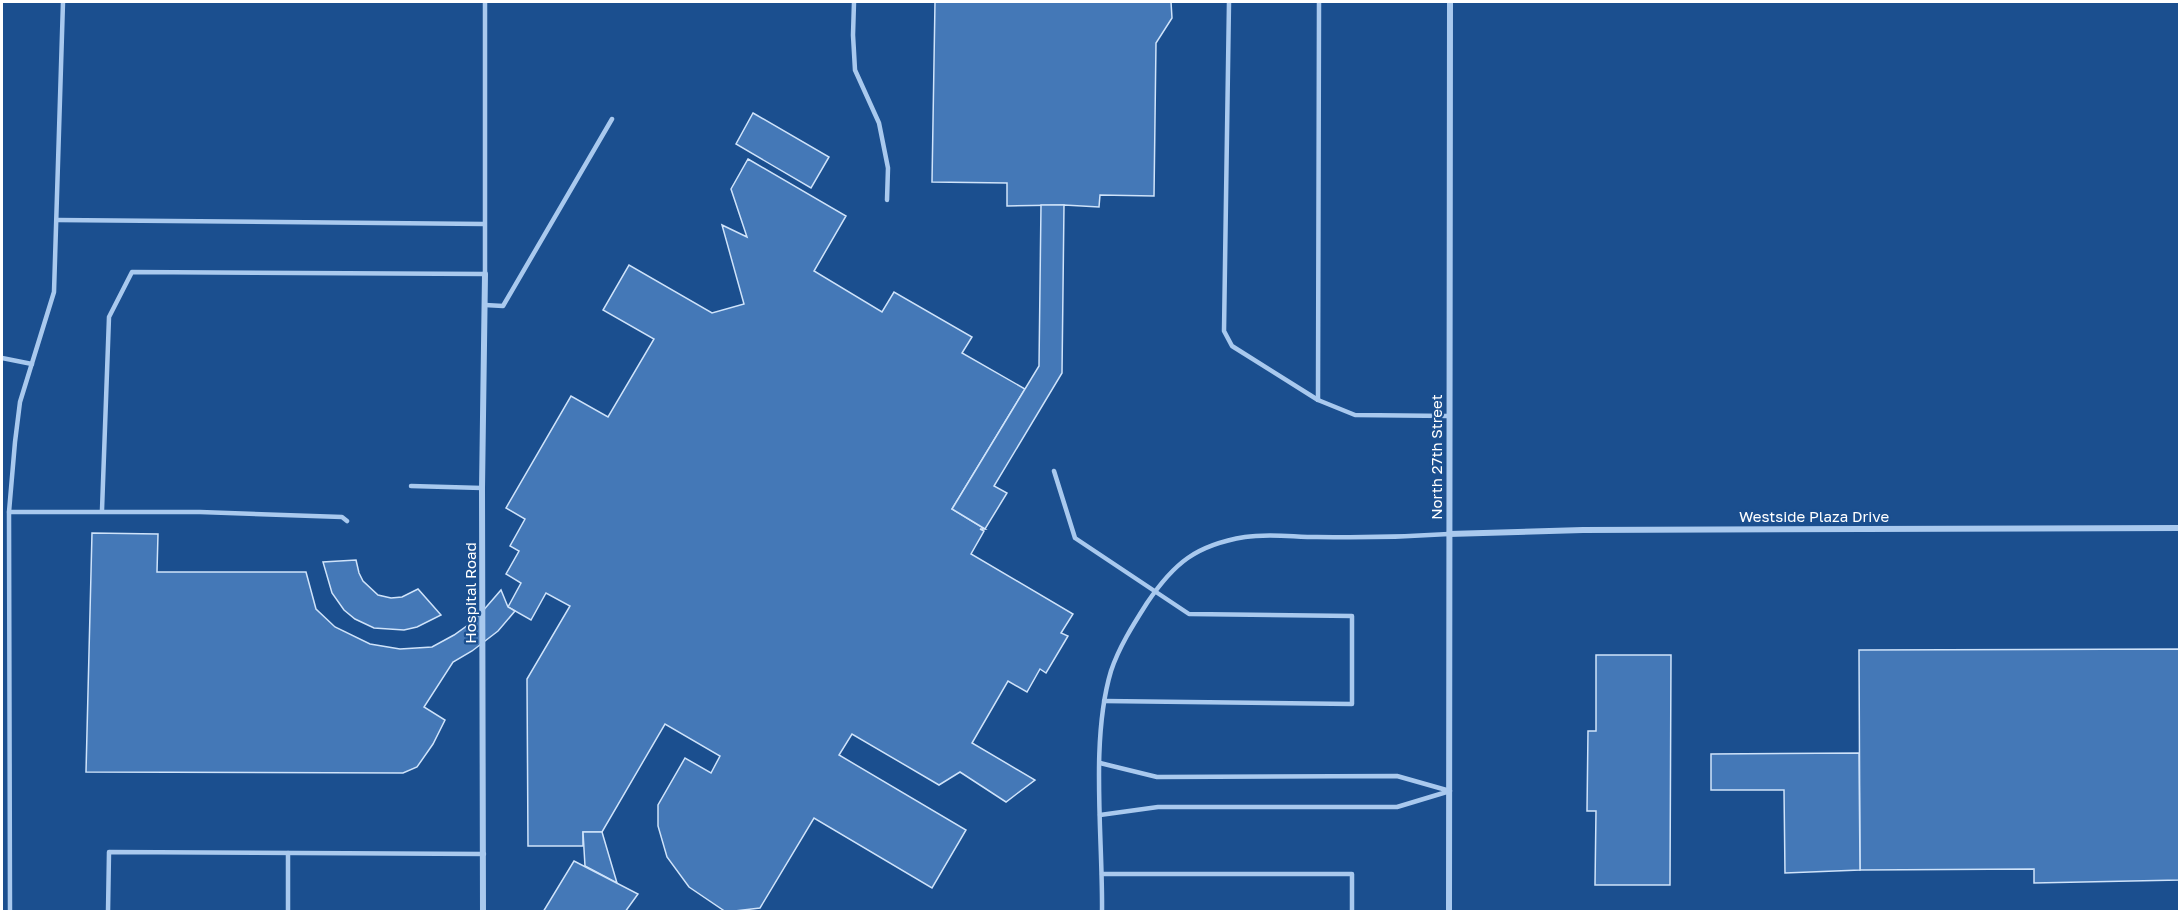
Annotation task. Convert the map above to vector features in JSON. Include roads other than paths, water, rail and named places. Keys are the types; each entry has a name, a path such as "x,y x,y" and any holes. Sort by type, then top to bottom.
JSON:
{"street":[{"name":"North 27th Street","path":"1449,912 1450,2"},
{"name":"Hospital Road","path":"483,912 482,488 485,274"},
{"name":"Westside Plaza Drive","path":"1449,534 1583,530 2180,528"}],"lane":[{"path":"10,912 9,512 20,402 54,292 63,2"},
{"path":"102,510 109,317 132,272 485,274 485,2"},
{"path":"854,2 855,70 879,123 888,168 887,200"},
{"path":"1229,2 1224,331 1232,346 1318,400 1354,415 1449,416"},
{"path":"1318,400 1319,2"},
{"path":"485,304 503,306 612,119"},
{"path":"57,220 484,224"},
{"path":"2,358 32,364"},
{"path":"1054,471 1075,538 1189,614 1353,616 1352,704 1104,701"},
{"path":"411,486 482,488"},
{"path":"9,512 102,510 200,512 342,518 347,521"},
{"path":"1102,912 1100,763 1104,701 1112,670 1130,630 1156,591 1180,562 1214,543 1247,536 1386,538 1449,534"},
{"path":"2,654 8,654"},
{"path":"1100,763 1157,777 1397,776 1450,791"},
{"path":"1100,815 1158,807 1397,807 1450,791"},
{"path":"2,822 9,822"},
{"path":"108,912 108,852 484,854"},
{"path":"288,853 288,912"},
{"path":"1102,874 1352,874 1352,912"}]}
